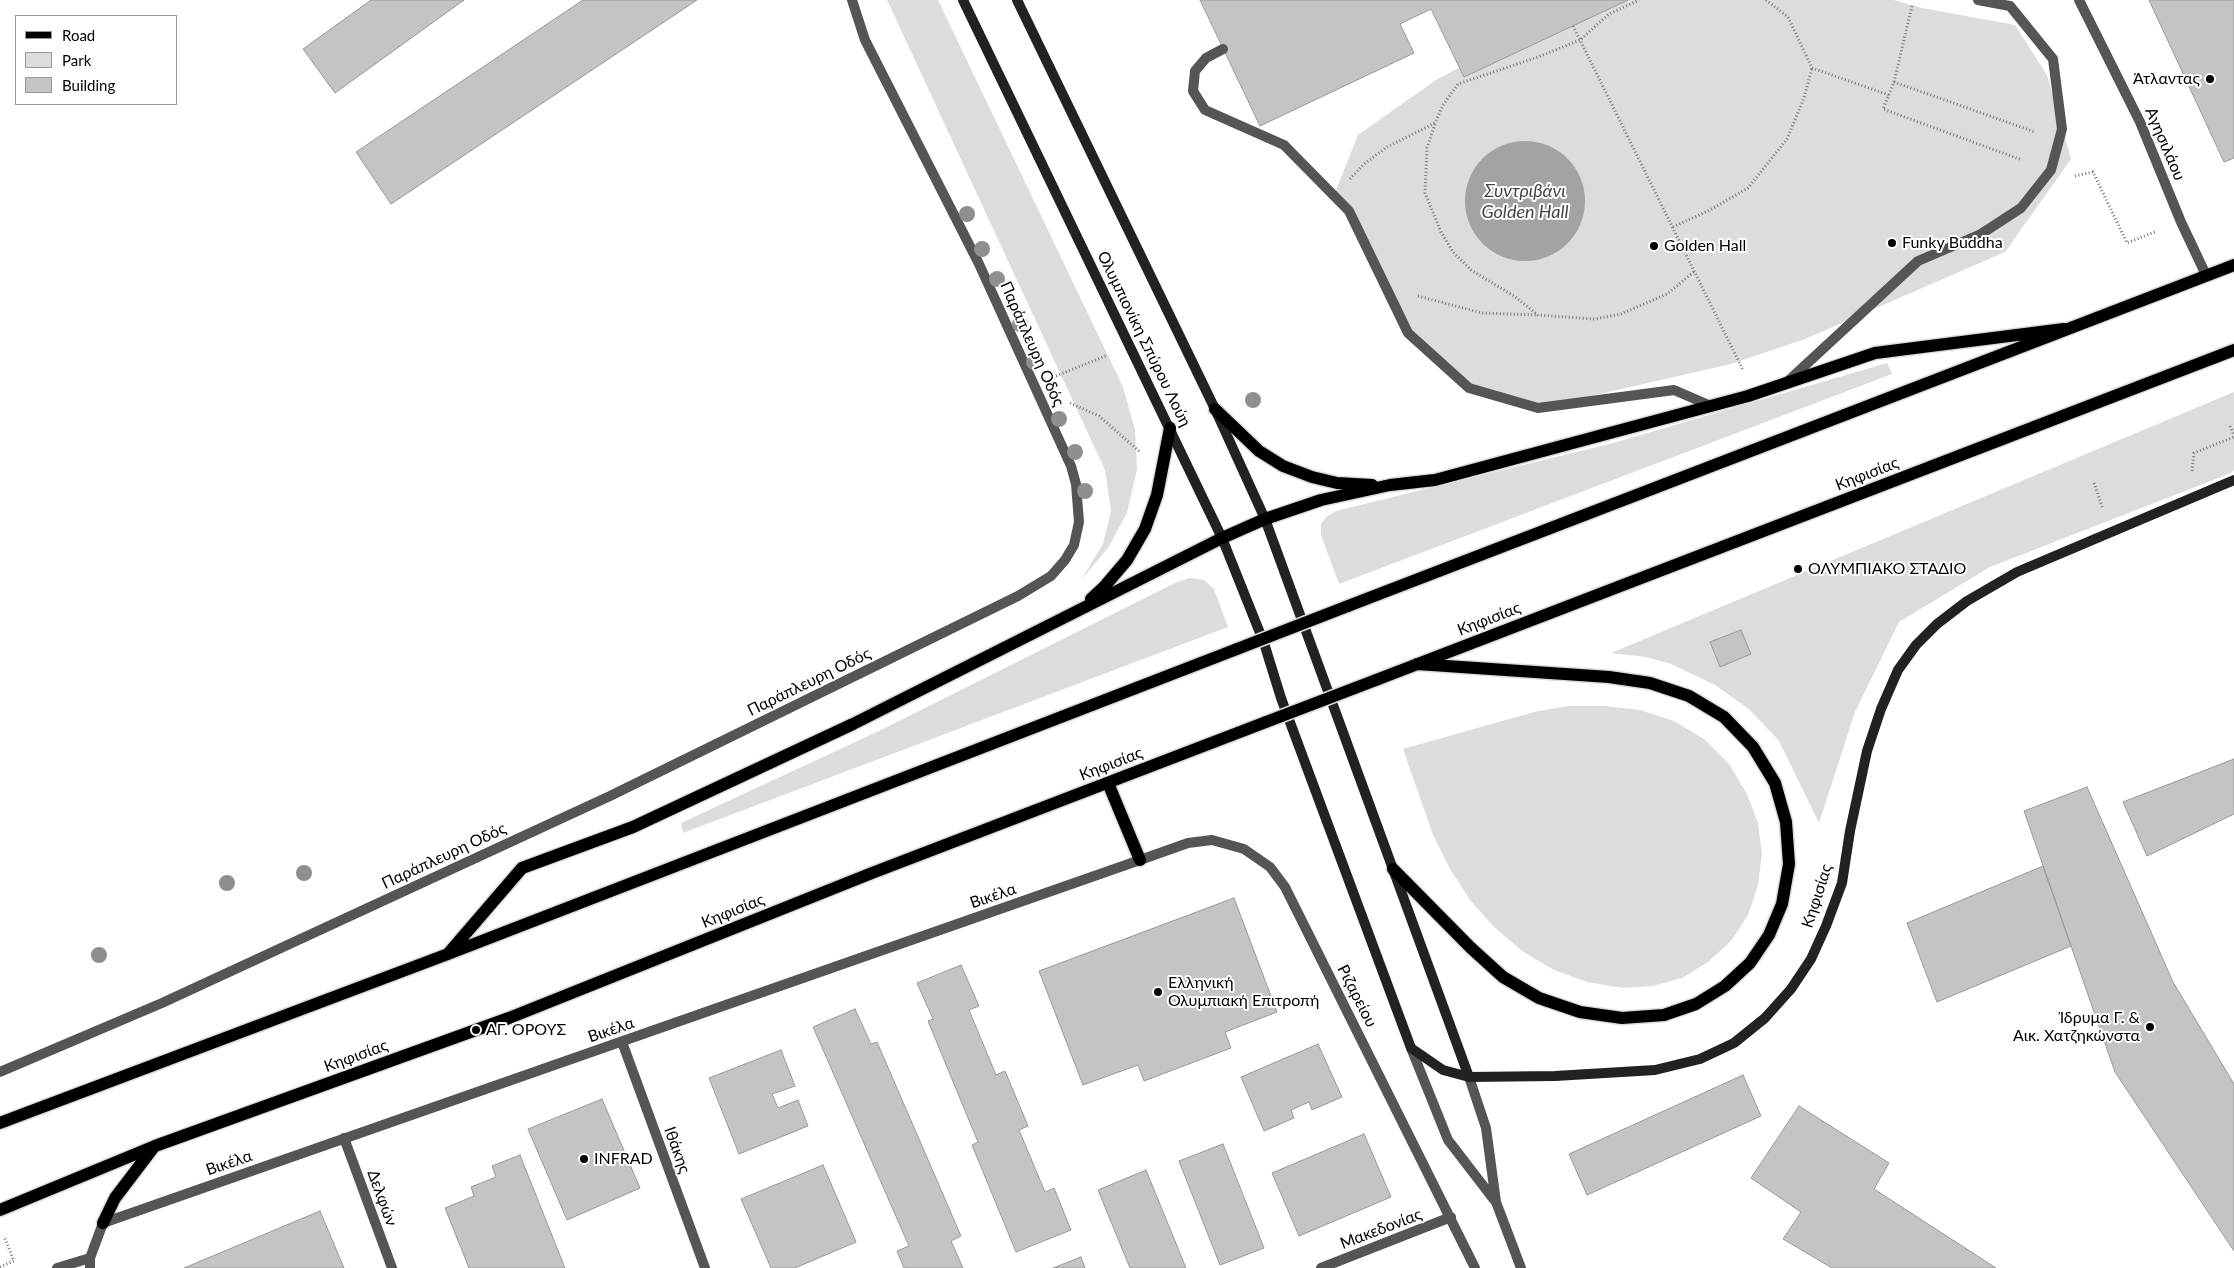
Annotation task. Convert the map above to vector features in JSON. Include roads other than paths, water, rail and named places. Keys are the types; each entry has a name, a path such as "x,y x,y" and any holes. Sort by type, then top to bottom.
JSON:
{"main road":[{"name":"Ολυμπιονίκη Σπύρου Λούη","path":"963,0 1222,538 1264,643 1281,698"},
{"name":"Ολυμπιονίκη Σπύρου Λούη","path":"1017,0 1215,408 1265,519 1320,667"},
{"path":"0,1123 448,954 2234,265"},
{"path":"448,954 522,868 633,827 853,724 1222,538 1265,519 1321,500 1390,486 1436,480 1711,406 1875,354 2064,329"},
{"name":"Κηφισίας","path":"0,1210 155,1146 509,1018 872,873 2234,350"},
{"path":"1215,408 1259,450 1283,466 1312,477 1337,483 1390,486"},
{"path":"1077,611 1104,587 1127,560 1145,529 1157,495 1170,428"},
{"name":"Κηφισίας","path":"1410,1048 1443,1070 1469,1077 1555,1076 1655,1070 1700,1059 1734,1042 1765,1018 1791,989 1811,958 1826,926 1842,884 1850,831 1867,751 1881,709 1898,670 1916,645 1937,624 1960,607 2017,572 2234,480"},
{"path":"1393,869 1471,948 1503,977 1540,998 1580,1012 1622,1018 1664,1015 1696,1004 1725,986 1750,963 1769,936 1782,904 1789,864 1786,822 1774,783 1753,747 1724,717 1689,696 1650,683 1609,677 1417,664"},
{"name":"Ριζαρείου","path":"1320,667 1469,1077"},
{"name":"Ριζαρείου","path":"1281,698 1410,1048"},
{"path":"1108,783 1140,860"},
{"path":"103,1223 115,1198 155,1146"}],"street":[{"name":"Παράπλευρη Οδός","path":"0,1072 162,1003 610,796 1018,596 1051,576 1074,545 1079,522 1071,466 979,264 865,40 852,0"},
{"path":"1784,384 1918,261 1981,234 2021,208 2051,170 2062,129 2053,59 2010,6 1978,0"},
{"name":"Αγησιλάου","path":"2079,0 2140,122 2206,275"},
{"path":"1223,49 1206,58 1195,71 1193,91 1205,110 1284,145 1334,195 1349,211 1408,333 1469,388 1538,408 1674,390 1711,406"},
{"name":"Ριζαρείου","path":"1140,860 1188,843 1212,840 1244,849 1270,867 1285,887 1475,1268"},
{"name":"Βικέλα","path":"103,1223 1140,860"},
{"name":"Ιθάκης","path":"622,1042 705,1268"},
{"name":"Ριζαρείου","path":"1410,1048 1448,1140 1496,1202"},
{"name":"Ριζαρείου","path":"1469,1077 1486,1128 1496,1202 1522,1268"},
{"name":"Δελφών","path":"344,1138 392,1268"},
{"name":"Μακεδονίας","path":"1321,1268 1451,1217"},
{"path":"57,1268 90,1263 103,1223"}],"water":[{"name":"Συντριβάνι Golden Hall","path":"1525,141 1537,142 1548,146 1558,151 1567,159 1575,168 1580,178 1584,189 1584,213 1580,224 1575,234 1567,243 1558,251 1548,256 1537,260 1525,261 1513,260 1502,256 1492,251 1483,243 1475,234 1470,224 1466,213 1465,201 1466,189 1470,178 1475,168 1483,159 1492,151 1502,146 1513,142"}],"place":[{"name":"Άτλαντας","path":"2210,79"},
{"name":"Funky Buddha","path":"1892,243"},
{"name":"Golden Hall","path":"1654,246"},
{"name":"ΟΛΥΜΠΙΑΚΟ ΣΤΑΔΙΟ","path":"1798,569"},
{"name":"Ελληνική Ολυμπιακή Επιτροπή","path":"1158,992"},
{"name":"Ίδρυμα Γ. & Αικ. Χατζηκώνστα","path":"2150,1027"},
{"name":"ΑΓ. ΟΡΟΥΣ","path":"476,1030"},
{"name":"INFRAD","path":"584,1159"}]}
